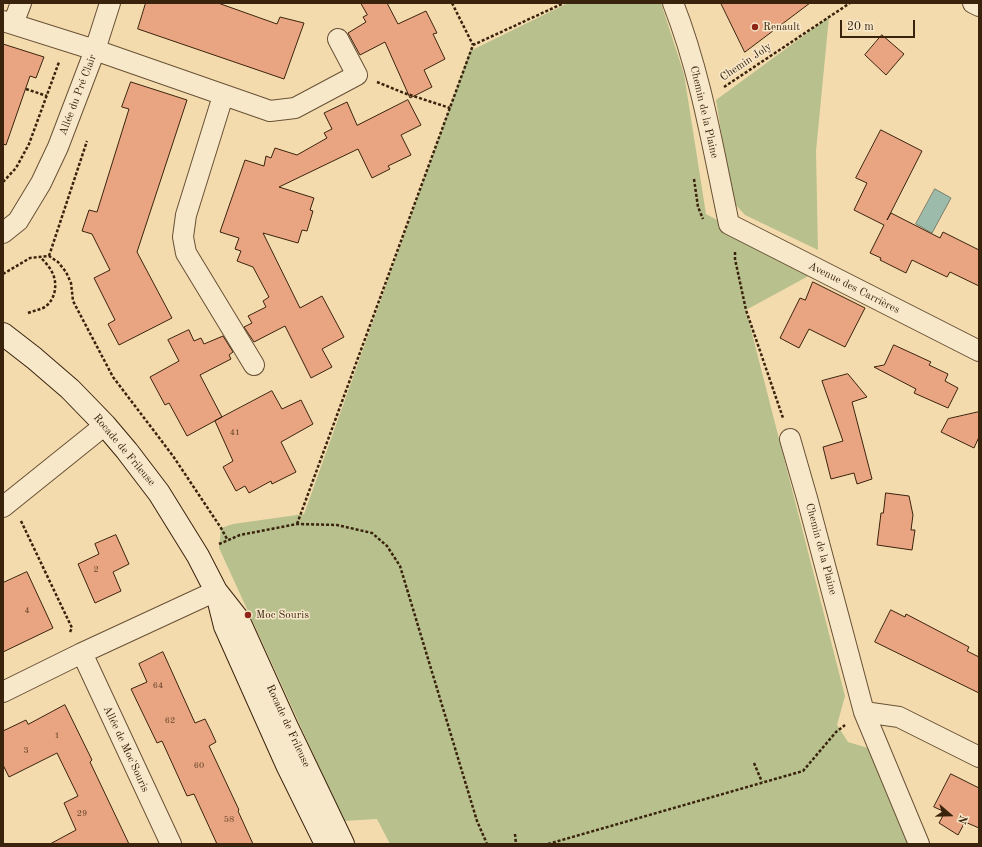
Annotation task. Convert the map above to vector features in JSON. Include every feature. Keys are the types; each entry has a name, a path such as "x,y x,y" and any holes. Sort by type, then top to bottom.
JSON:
{"street":[{"path":"20,3 8,23 95,50 110,3"},
{"name":"Chemin de la Plaine","path":"673,3 683,30 703,98 729,224"},
{"path":"973,3 979,6"},
{"path":"338,39 357,75"},
{"name":"Allée du Pré Clair","path":"3,233 18,221 41,183 58,147 95,50 223,96 270,111 295,108 357,75"},
{"path":"223,96 186,215 183,237 186,253 254,365"},
{"name":"Avenue des Carrières","path":"729,224 979,351"},
{"name":"Rocade de Frileuse","path":"3,334 70,389 127,450 159,493 198,556 216,591 238,619 343,844"},
{"path":"7,504 105,425"},
{"name":"Chemin de la Plaine","path":"790,439 864,712 919,844"},
{"path":"3,692 216,591"},
{"name":"Rocade de Frileuse","path":"216,591 225,626 288,767 326,844"},
{"name":"Allée de Moc'Souris","path":"75,657 171,844"},
{"path":"864,712 899,717 979,757"}],"path":[{"path":"452,3 473,45"},
{"path":"297,524 473,45 564,3"},
{"name":"Chemin Joly","path":"724,87 850,3"},
{"path":"3,182 16,168 29,144 66,41"},
{"path":"357,75 404,93 450,108"},
{"path":"26,89 46,96"},
{"path":"736,250 735,259 746,310 790,439"},
{"path":"3,274 30,258 48,256 58,262 66,272 71,283 73,301 113,377 173,456 227,539"},
{"path":"28,313 44,307 50,302 54,293 56,282 52,271 40,257"},
{"path":"7,504 31,540 72,628 66,645 75,657"},
{"path":"198,556 227,539 240,534 297,524 337,525 372,533 388,546 400,566 477,822 487,844"},
{"path":"548,844 803,770 836,732 864,712"},
{"path":"754,763 762,782"},
{"path":"515,834 516,844"}],"green space":[{"path":"568,3 661,3 684,74 706,214 814,273 746,310 845,696 837,725 848,742 868,748 911,844 390,844 377,819 344,821 219,548 221,528 233,524 304,514 470,51"},
{"path":"829,17 816,151 818,250 745,215 732,201 716,100"}],"shaded area":[{"path":"935,189 951,198 932,233 916,224"}],"building":[{"path":"146,3 218,3 277,24 280,17 304,23 284,79 138,29"},
{"path":"361,3 387,3 398,24 426,11 437,33 433,34 445,59 424,70 432,87 410,98 385,42 360,55 348,33 366,22 363,17 367,15"},
{"name":"Renault","path":"721,3 810,3 745,52"},
{"path":"882,35 904,54 886,75 865,55"},
{"path":"3,44 44,57 36,78 30,76 6,145 3,144"},
{"path":"131,82 187,100 137,252 172,318 119,345 108,324 115,320 94,278 110,270 92,234 82,231 89,210 97,212 129,109 122,107"},
{"path":"408,100 421,125 401,135 411,155 388,166 390,169 372,178 358,149 279,187 314,198 310,210 313,211 307,231 302,230 298,243 263,233 300,308 322,296 344,337 322,349 332,367 311,378 285,326 254,342 244,327 252,323 248,316 266,307 263,301 269,297 253,267 237,261 241,251 235,249 239,238 220,232 245,160 264,166 266,156 271,158 275,148 297,155 327,138 324,133 332,129 324,113 347,102 357,125"},
{"path":"881,130 922,151 887,220 891,213 940,238 943,232 979,250 979,286 950,272 947,277 912,260 906,273 880,260 881,258 870,253 884,225 854,210 867,183 856,178"},
{"path":"813,282 865,308 845,347 809,329 799,348 780,338 800,298 805,300"},
{"path":"189,330 194,341 201,338 204,344 223,336 233,352 229,355 231,359 200,375 222,417 187,436 169,403 165,405 150,377 179,361 168,340"},
{"path":"894,345 931,362 929,365 948,374 945,381 958,388 948,408 914,393 916,389 874,367 884,365"},
{"path":"848,374 867,397 852,402 872,479 857,484 854,473 831,479 823,447 843,441 822,381"},
{"path":"272,391 282,409 301,400 313,424 281,442 296,472 272,484 271,481 249,493 245,486 236,491 223,467 233,461 215,421"},
{"path":"979,412 979,437 974,448 941,432 948,419"},
{"path":"886,493 909,496 913,515 911,530 915,530 912,550 877,545 881,513 883,513"},
{"path":"116,535 129,564 113,572 121,591 95,603 78,564 99,554 95,544"},
{"path":"27,572 53,628 3,652 3,583"},
{"path":"891,610 905,617 906,614 969,647 967,651 979,657 979,693 875,642"},
{"path":"163,652 195,723 205,719 211,731 216,742 209,746 253,844 217,844 194,794 187,796 162,741 157,743 131,689 147,682 139,664"},
{"path":"65,705 92,760 90,762 129,844 50,844 76,830 64,803 78,796 57,753 9,777 3,765 3,731 26,720 28,724"},
{"path":"951,774 979,788 979,828 965,822 958,835 939,823 945,812 934,807"}],"place":[{"name":"Renault","path":"755,27"},
{"name":"Moc Souris","path":"248,615"}]}
